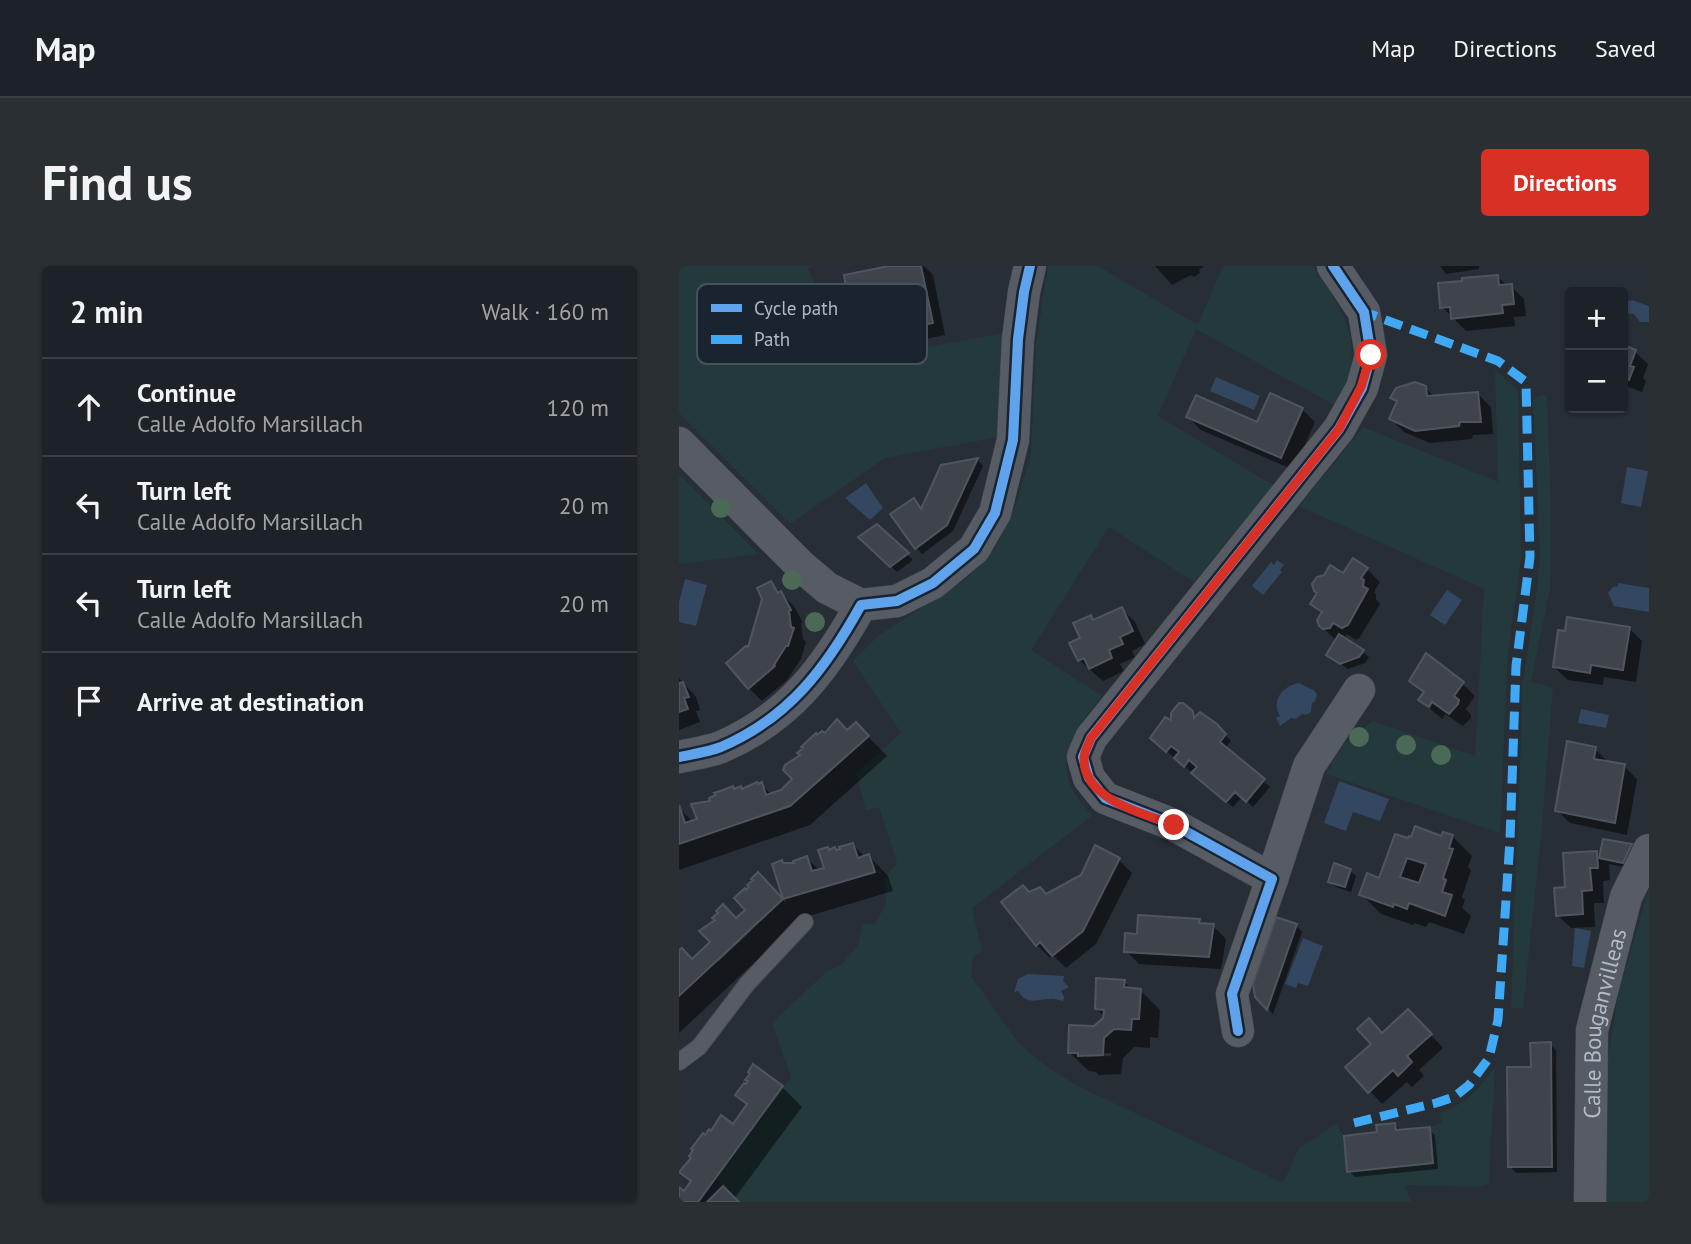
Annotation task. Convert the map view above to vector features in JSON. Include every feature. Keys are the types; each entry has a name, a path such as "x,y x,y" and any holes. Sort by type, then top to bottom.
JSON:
{"street":[{"path":"679,443 800,565 827,588 860,605 897,601 933,583 974,549 995,513 1013,440 1018,338 1030,266"},
{"path":"1272,879 1174,825 1105,798 1089,778 1083,757 1091,738 1339,429 1361,387 1371,355 1364,312 1333,266"},
{"path":"679,757 718,748 748,734 779,714 798,696 837,647 860,605"},
{"path":"1238,1031 1232,994 1309,766 1360,690"},
{"name":"Calle Bouganvilleas","path":"1590,1202 1592,1030 1626,897 1649,850"}],"lane":[{"path":"679,1064 699,1047 747,984 805,922"}],"green space":[{"path":"679,266 816,266 808,268 815,284 697,284 697,364 927,364 927,347 1004,333 999,437 885,458 790,524 679,413"},
{"path":"1048,266 1098,266 1198,325 1223,266 1313,266 1343,315 1352,355 1348,380 1336,406 1196,329 1158,416 1273,485 1194,582 1109,527 1031,650 1102,696 1080,726 1067,754 1066,769 1070,784 1093,815 972,908 982,951 973,957 971,977 1019,1042 1052,1070 1080,1087 1283,1183 1299,1148 1336,1124 1344,1136 1348,1172 1433,1163 1430,1127 1442,1123 1439,1113 1458,1105 1471,1095 1495,1066 1489,1184 1476,1187 1404,1185 1412,1202 739,1202 716,1178 791,1077 772,1023 826,972 842,964 858,945 863,923 875,924 886,904 884,879 897,863 879,807 866,811 856,773 901,733 853,661 878,636 968,578 1002,536 1018,499 1031,453 1036,345"},
{"path":"1495,370 1518,390 1521,559 1508,652 1500,833 1326,774 1345,743 1373,721 1475,756 1484,589 1299,506 1363,427 1498,482"},
{"path":"1539,396 1547,396 1551,516 1550,589 1531,682 1553,687 1523,1009 1511,1008 1523,681 1540,554 1533,400"},
{"path":"679,474 759,554 679,564"},
{"path":"1649,889 1649,1202 1605,1202 1604,1081 1619,990"}],"water":[{"path":"1628,301 1649,306 1649,322 1640,322 1634,314 1628,313"},
{"path":"1216,377 1260,396 1254,410 1210,391"},
{"path":"1627,467 1648,471 1641,507 1621,503"},
{"path":"866,483 883,508 870,520 845,498"},
{"path":"1277,560 1284,565 1280,570 1282,572 1263,595 1252,586 1271,562 1274,565"},
{"path":"685,579 707,585 696,626 679,622 679,602"},
{"path":"1618,583 1649,588 1649,612 1614,606 1608,593 1618,586"},
{"path":"1447,590 1462,600 1445,625 1430,615"},
{"path":"1299,683 1315,691 1317,695 1311,712 1296,719 1291,718 1280,726 1276,718 1280,716 1277,705 1280,695 1288,687"},
{"path":"1581,709 1609,715 1606,728 1578,723"},
{"path":"1339,781 1389,799 1380,821 1353,812 1346,831 1324,823"},
{"path":"1575,928 1591,931 1584,968 1572,966"},
{"path":"1303,938 1323,946 1308,986 1298,983 1296,988 1285,984"},
{"path":"1028,974 1064,976 1063,981 1069,987 1061,991 1063,1001 1029,1000 1018,991 1014,992 1018,979"}],"building":[{"path":"889,266 921,266 925,284 845,284 844,275"},
{"path":"1498,275 1499,285 1512,284 1514,304 1502,305 1503,313 1451,319 1450,307 1440,308 1438,283"},
{"path":"927,294 933,323 927,324"},
{"path":"1628,347 1636,350 1630,366 1634,367 1629,380"},
{"path":"1415,382 1426,386 1427,396 1478,392 1481,422 1460,422 1459,426 1415,431 1389,419 1397,401 1390,398 1396,388"},
{"path":"1270,393 1303,408 1281,458 1186,417 1196,395 1257,422"},
{"path":"978,458 947,525 915,549 890,514 914,498 921,509 941,465"},
{"path":"877,524 909,553 890,567 858,537"},
{"path":"1353,558 1368,568 1361,578 1364,580 1363,586 1368,589 1348,625 1342,628 1333,623 1330,628 1323,629 1317,620 1322,612 1310,604 1317,593 1312,584 1317,577 1324,575 1330,565 1343,573"},
{"path":"771,581 778,593 781,591 791,610 791,627 794,628 788,646 775,666 748,689 726,663 748,647 762,599 757,588"},
{"path":"1122,607 1133,631 1120,637 1123,644 1109,650 1112,658 1089,669 1084,658 1078,661 1069,643 1080,638 1073,623 1091,615 1093,620"},
{"path":"1567,617 1630,627 1623,670 1591,665 1590,673 1553,667 1558,630 1565,631"},
{"path":"1339,634 1364,650 1359,657 1340,664 1326,655"},
{"path":"1426,653 1464,682 1454,696 1459,700 1458,704 1449,714 1432,702 1429,707 1418,700 1424,692 1409,681"},
{"path":"683,682 689,697 684,698 688,709 679,712 679,683"},
{"path":"1179,703 1193,711 1194,718 1200,712 1217,724 1226,734 1220,742 1265,779 1246,802 1235,792 1226,802 1191,773 1197,767 1189,760 1184,767 1174,758 1179,752 1171,746 1166,752 1150,738 1165,717 1171,720 1171,713"},
{"path":"837,719 847,730 856,722 869,736 790,806 679,844 679,805 685,823 697,819 691,804 710,801 709,798 716,795 714,793 733,786 734,789 741,786 742,789 762,782 766,795 781,790 792,779 783,770 785,765 800,755 797,753 803,748 801,747 816,733 825,733"},
{"path":"1567,741 1596,747 1594,759 1625,764 1615,823 1555,811"},
{"path":"1415,826 1441,836 1443,832 1453,835 1449,848 1453,849 1443,878 1446,880 1442,892 1452,895 1445,916 1409,903 1407,909 1394,904 1393,907 1359,895 1367,873 1379,878 1395,834 1411,837","holes":["1407,858 1426,864 1419,883 1400,877"]},
{"path":"1603,839 1632,844 1623,863 1599,858"},
{"path":"853,843 858,858 869,854 875,872 783,899 772,864 782,860 783,863 794,863 793,861 807,856 812,871 824,868 818,850 835,847 836,850"},
{"path":"1095,845 1120,858 1083,931 1052,956 1040,942 1036,946 1001,902 1023,885 1029,892 1040,887 1046,894 1081,875"},
{"path":"1597,851 1598,868 1590,868 1592,890 1582,891 1583,914 1556,916 1554,888 1565,887 1563,853"},
{"path":"1334,863 1351,869 1345,887 1328,882"},
{"path":"758,872 783,899 679,996 679,950 682,948 692,959 710,942 699,931 715,920 712,918 723,904 736,918 745,910 734,898 749,887 747,885"},
{"path":"1138,915 1200,919 1199,923 1214,924 1209,957 1124,952 1125,933 1137,934"},
{"path":"1276,917 1297,924 1267,1010 1255,997 1253,984"},
{"path":"1096,978 1125,980 1124,987 1141,989 1139,1019 1132,1019 1131,1030 1114,1029 1104,1038 1103,1055 1078,1056 1078,1053 1068,1053 1069,1025 1094,1026 1103,1018 1104,1010 1095,1009"},
{"path":"1408,1009 1432,1034 1407,1056 1412,1062 1398,1076 1393,1070 1368,1093 1345,1067 1371,1044 1357,1029 1369,1018 1382,1033"},
{"path":"1551,1042 1552,1167 1508,1167 1507,1067 1531,1067 1530,1043"},
{"path":"753,1064 783,1086 698,1202 679,1202 679,1187 684,1191 691,1181 679,1172 691,1158 691,1149 703,1133 705,1135 709,1129 711,1131 721,1115 733,1124 747,1104 735,1095 748,1081 745,1080"},
{"path":"1395,1123 1396,1130 1430,1127 1433,1163 1347,1172 1344,1136 1377,1132 1376,1125"},
{"path":"723,1186 739,1202 707,1202"}],"marked path":[{"path":"1354,1123 1454,1097 1469,1085 1489,1058 1498,1020 1510,840 1516,666 1530,557 1526,382 1498,361 1364,312"}],"cycle path":[{"path":"679,757 721,747 767,721 786,706 819,670 861,605 897,601 933,583 974,549 995,513 1013,440 1018,339 1030,266"},
{"path":"1238,1031 1232,994 1272,879 1174,825 1105,798 1089,778 1083,757 1091,738 1339,429 1362,388 1371,355 1364,312 1333,266"}],"route":[{"path":"1174,825 1105,798 1089,778 1083,757 1091,738 1339,429 1361,387 1371,355"}]}
